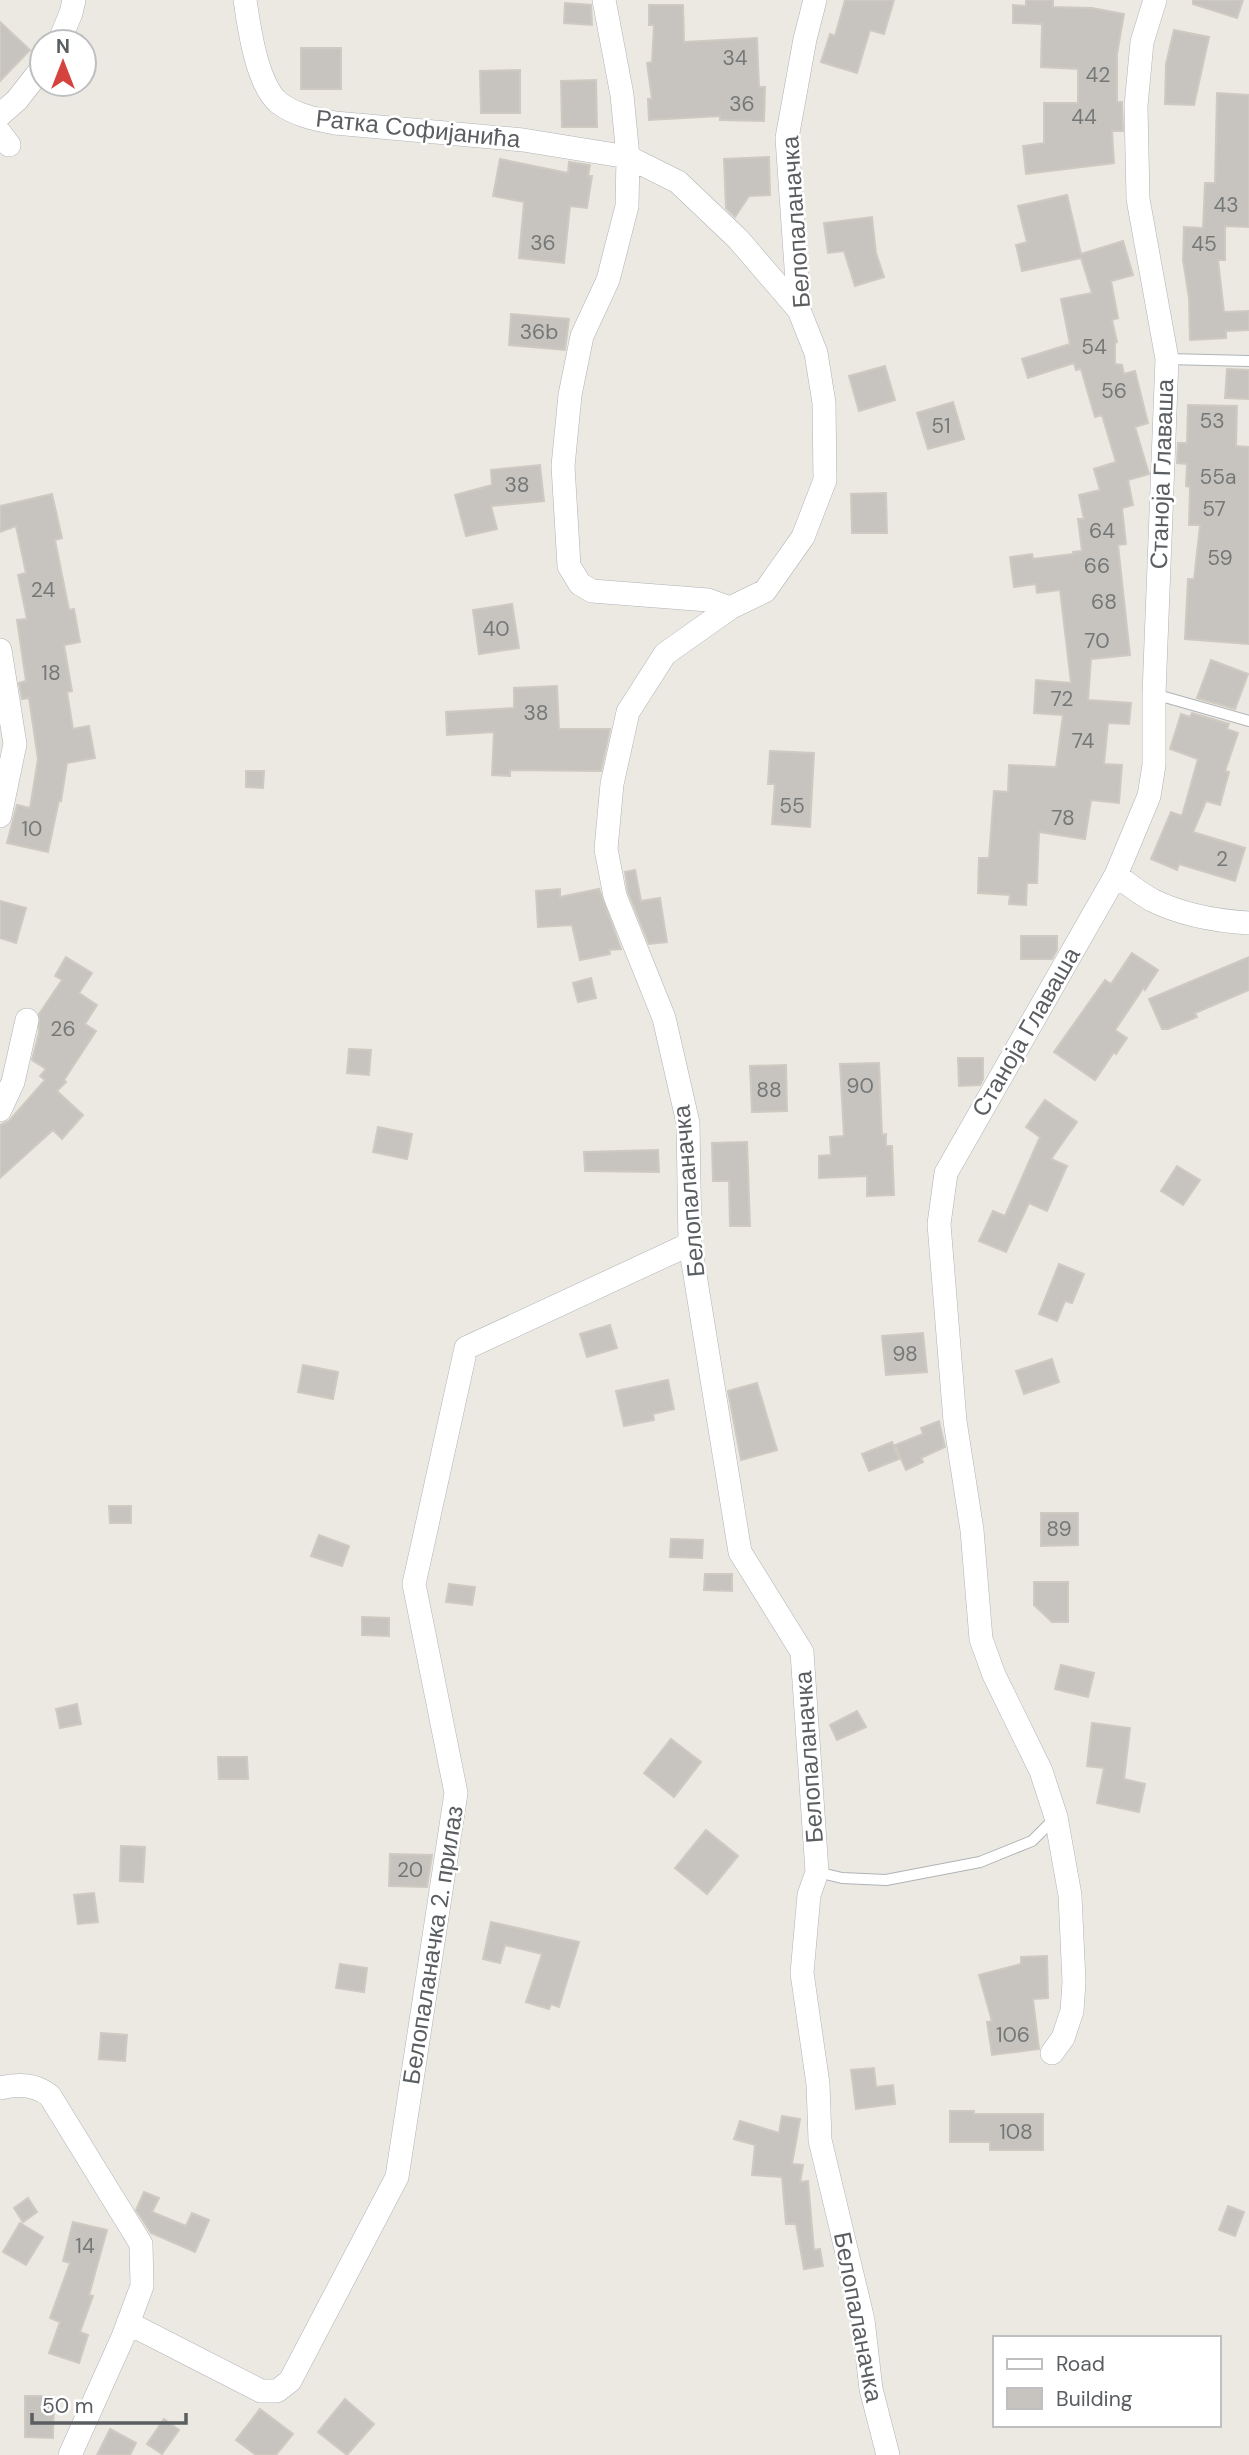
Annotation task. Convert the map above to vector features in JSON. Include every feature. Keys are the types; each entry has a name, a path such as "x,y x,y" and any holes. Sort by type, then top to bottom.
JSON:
{"street":[{"path":"65,28 74,0"},
{"name":"Ратка Софијанића","path":"245,0 256,59 267,90 279,103 306,117 335,123 523,140 628,157 678,182 738,239 799,310"},
{"path":"604,0 622,94 628,157 627,206 608,280 582,336 570,396 563,466 569,566 580,584 592,591 708,600 730,608"},
{"name":"Белопаланачка","path":"815,0 787,138 799,310 816,353 822,390 825,480 803,537 765,591 730,608 665,654 628,712 612,784 606,849 615,895 664,1018 688,1123 690,1244 740,1552 802,1652 817,1872 809,1895 802,1973 813,2039 820,2140 863,2320 871,2389 888,2455"},
{"name":"Станоја Главаша","path":"1052,2053 1063,2038 1072,2011 1074,1982 1070,1895 1056,1817 1041,1771 994,1675 981,1639 972,1530 955,1421 939,1224 946,1173 1116,875 1149,796 1154,765 1154,694 1167,359 1138,199 1136,106 1142,42 1155,0"},
{"path":"0,115 28,86"},
{"path":"0,650 15,744 0,816"},
{"path":"1116,875 1151,900 1188,914 1221,922 1249,923"},
{"path":"0,1110 13,1082 27,1020"},
{"name":"Белопаланачка 2. прилаз","path":"128,2323 261,2391 276,2391 290,2381 397,2177 456,1793 414,1584 466,1348 690,1244"},
{"path":"0,2088 23,2085 50,2096 141,2244 142,2286 70,2455"}],"lane":[{"path":"1167,359 1249,361"},
{"path":"1154,694 1249,721"},
{"path":"817,1872 842,1878 886,1880 980,1862 1032,1841 1056,1817"}],"building":[{"path":"845,0 894,0 884,34 870,30 857,73 821,62 830,34 835,36"},
{"path":"1026,0 1053,0 1053,7 1092,8 1124,14 1117,54 1117,102 1122,102 1123,131 1112,131 1114,163 1026,174 1023,146 1044,143 1044,103 1078,103 1078,69 1041,67 1042,24 1013,23 1013,5 1026,6"},
{"path":"1193,0 1243,0 1237,18 1193,4"},
{"path":"565,3 591,5 592,25 564,23"},
{"path":"649,5 683,5 684,42 757,38 759,87 765,87 764,121 720,120 720,116 649,120 648,99 652,99 647,63 652,62 654,25 649,25"},
{"path":"0,22 28,48 28,52 0,81"},
{"path":"1174,30 1209,37 1194,105 1165,104 1166,64"},
{"path":"301,48 341,48 341,89 301,89"},
{"path":"520,70 520,113 481,113 480,71"},
{"path":"596,80 597,127 562,127 561,81"},
{"path":"1217,93 1249,95 1249,227 1225,226 1225,260 1218,260 1224,312 1249,311 1249,330 1226,331 1226,338 1190,340 1189,298 1183,260 1184,227 1203,228 1205,183 1215,183"},
{"path":"769,157 770,195 749,196 735,217 726,208 724,159"},
{"path":"500,159 568,173 569,162 590,165 588,176 592,176 587,208 570,206 564,263 519,258 524,202 493,196"},
{"path":"1067,195 1081,254 1123,241 1133,275 1111,281 1118,318 1112,320 1117,342 1115,364 1122,365 1124,374 1135,371 1148,423 1135,427 1149,474 1128,480 1133,505 1122,508 1126,544 1118,545 1130,655 1091,659 1088,700 1131,703 1129,724 1108,723 1104,764 1122,765 1119,803 1091,800 1085,839 1039,832 1037,883 1027,883 1026,905 1009,904 1010,895 978,893 979,858 989,858 994,791 1008,792 1009,765 1056,767 1063,715 1034,713 1036,680 1071,683 1060,590 1037,593 1036,584 1014,587 1010,557 1032,554 1033,559 1082,551 1078,519 1084,519 1079,495 1100,490 1094,469 1116,462 1102,415 1095,417 1081,369 1076,370 1074,363 1028,378 1022,359 1070,344 1061,299 1092,293 1081,258 1022,271 1016,245 1027,242 1018,206"},
{"path":"872,217 876,253 884,277 855,286 844,251 828,253 824,223"},
{"path":"511,314 569,319 565,350 509,345"},
{"path":"885,366 895,400 859,411 849,376"},
{"path":"1227,369 1249,370 1249,399 1225,398"},
{"path":"953,402 964,439 928,449 917,413"},
{"path":"1188,405 1237,406 1236,446 1249,447 1249,644 1185,639 1188,579 1194,579 1200,525 1189,525 1190,487 1186,486 1187,464 1177,463 1178,443 1187,443"},
{"path":"540,465 544,501 491,506 497,529 466,536 455,495 492,485 491,470"},
{"path":"886,493 887,533 852,533 851,494"},
{"path":"52,494 62,538 55,540 69,610 74,609 80,642 64,645 72,691 67,692 73,729 89,726 95,758 67,763 48,852 7,843 17,805 30,808 38,759 29,698 22,699 19,683 26,681 17,620 27,619 18,575 26,573 16,526 0,532 0,506"},
{"path":"512,604 519,648 479,654 473,610"},
{"path":"1211,660 1248,674 1235,709 1197,698"},
{"path":"557,686 559,729 610,729 601,771 510,770 510,776 492,775 494,732 447,735 446,712 514,708 514,688"},
{"path":"1192,713 1229,724 1227,729 1238,733 1225,771 1229,772 1220,805 1206,801 1193,832 1245,848 1235,881 1179,864 1177,870 1151,859 1171,812 1182,816 1198,759 1170,749 1181,714 1190,717"},
{"path":"770,751 814,753 810,827 772,824 775,784 768,784"},
{"path":"246,771 264,771 263,788 246,787"},
{"path":"635,870 641,901 660,898 667,942 649,944 628,892 625,872"},
{"path":"560,889 560,897 599,889 621,949 609,950 610,954 580,960 572,925 538,927 536,891"},
{"path":"0,901 26,908 16,943 0,938"},
{"path":"1021,936 1057,936 1057,950 1052,959 1021,959"},
{"path":"1132,953 1158,970 1115,1030 1127,1038 1095,1080 1054,1052 1105,980 1111,984"},
{"path":"66,957 92,973 79,993 97,1005 85,1024 96,1031 64,1080 66,1082 57,1091 83,1115 62,1139 53,1130 0,1178 0,1125 9,1121 45,1080 40,1076 46,1069 32,1060 39,1033 39,1014 62,980 55,976"},
{"path":"1249,957 1249,990 1195,1013 1197,1017 1162,1029 1149,999"},
{"path":"591,978 596,998 578,1002 573,983"},
{"path":"349,1049 371,1050 369,1075 347,1073"},
{"path":"958,1058 983,1058 983,1079 980,1085 959,1086"},
{"path":"879,1063 882,1135 886,1134 886,1146 892,1146 894,1195 867,1196 867,1176 819,1178 819,1156 831,1155 830,1137 844,1136 840,1064"},
{"path":"786,1065 787,1111 752,1112 750,1066"},
{"path":"1045,1100 1077,1122 1051,1159 1067,1166 1047,1211 1029,1203 1006,1252 979,1241 993,1211 1005,1216 1040,1137 1026,1127"},
{"path":"378,1127 412,1134 407,1159 373,1152"},
{"path":"747,1142 750,1226 730,1226 729,1181 713,1181 712,1143"},
{"path":"658,1150 659,1172 585,1171 584,1152"},
{"path":"1177,1166 1200,1180 1183,1205 1161,1191"},
{"path":"1059,1264 1084,1274 1072,1303 1065,1301 1057,1321 1039,1314"},
{"path":"610,1325 617,1348 587,1357 580,1334"},
{"path":"923,1333 927,1372 886,1375 882,1336"},
{"path":"1052,1359 1059,1382 1024,1394 1016,1371"},
{"path":"303,1365 338,1372 333,1399 298,1392"},
{"path":"668,1380 674,1409 653,1414 654,1420 624,1426 616,1391"},
{"path":"757,1383 777,1450 741,1460 728,1391"},
{"path":"939,1421 945,1447 921,1458 923,1462 906,1470 895,1445 923,1434 921,1428"},
{"path":"892,1442 899,1459 869,1471 862,1454"},
{"path":"109,1506 131,1506 131,1523 110,1523"},
{"path":"1041,1513 1078,1513 1078,1545 1041,1546"},
{"path":"319,1535 349,1546 342,1566 311,1556"},
{"path":"671,1539 703,1540 702,1558 670,1557"},
{"path":"705,1574 732,1574 732,1591 704,1590"},
{"path":"1034,1582 1068,1582 1068,1622 1052,1622 1034,1605"},
{"path":"449,1584 475,1587 472,1605 446,1602"},
{"path":"362,1617 389,1618 389,1636 362,1635"},
{"path":"1061,1665 1094,1673 1088,1697 1055,1689"},
{"path":"77,1704 81,1724 60,1728 56,1709"},
{"path":"857,1711 866,1727 837,1740 830,1725"},
{"path":"1092,1723 1130,1728 1124,1779 1145,1784 1139,1812 1097,1803 1104,1768 1087,1766"},
{"path":"671,1739 701,1762 674,1797 644,1773"},
{"path":"218,1757 247,1757 248,1779 219,1779"},
{"path":"706,1830 738,1856 707,1894 675,1868"},
{"path":"121,1846 145,1847 143,1882 120,1881"},
{"path":"390,1854 432,1855 427,1887 389,1886"},
{"path":"94,1893 98,1922 78,1924 74,1895"},
{"path":"491,1922 579,1942 559,2007 551,2004 549,2009 526,2002 542,1954 505,1945 500,1963 483,1959"},
{"path":"1047,1956 1048,1998 1033,1999 1039,2049 992,2055 987,2022 992,2021 979,1975 1021,1964 1021,1957"},
{"path":"340,1964 367,1968 364,1992 336,1988"},
{"path":"101,2033 127,2035 125,2061 99,2059"},
{"path":"874,2068 876,2087 893,2085 895,2104 856,2109 851,2070"},
{"path":"950,2111 974,2111 974,2114 1043,2114 1043,2150 990,2150 990,2142 950,2142"},
{"path":"782,2116 800,2119 792,2164 803,2165 800,2182 808,2181 814,2250 820,2249 823,2266 804,2269 796,2224 786,2224 782,2177 752,2175 755,2145 734,2139 740,2121 779,2133"},
{"path":"144,2192 159,2198 152,2212 186,2226 192,2213 209,2220 195,2252 151,2233 136,2210"},
{"path":"28,2198 37,2212 23,2222 14,2208"},
{"path":"1228,2206 1244,2212 1235,2236 1219,2230"},
{"path":"73,2222 107,2230 89,2295 93,2296 80,2332 88,2335 79,2363 49,2353 60,2322 50,2318 70,2263 63,2261"},
{"path":"20,2223 43,2237 26,2265 3,2252"},
{"path":"25,2396 54,2396 53,2438 25,2437"},
{"path":"345,2399 374,2424 347,2455 318,2432"},
{"path":"260,2409 293,2434 276,2455 256,2455 236,2440"},
{"path":"164,2419 179,2430 162,2454 147,2444"},
{"path":"110,2429 136,2443 130,2455 97,2455"}]}
